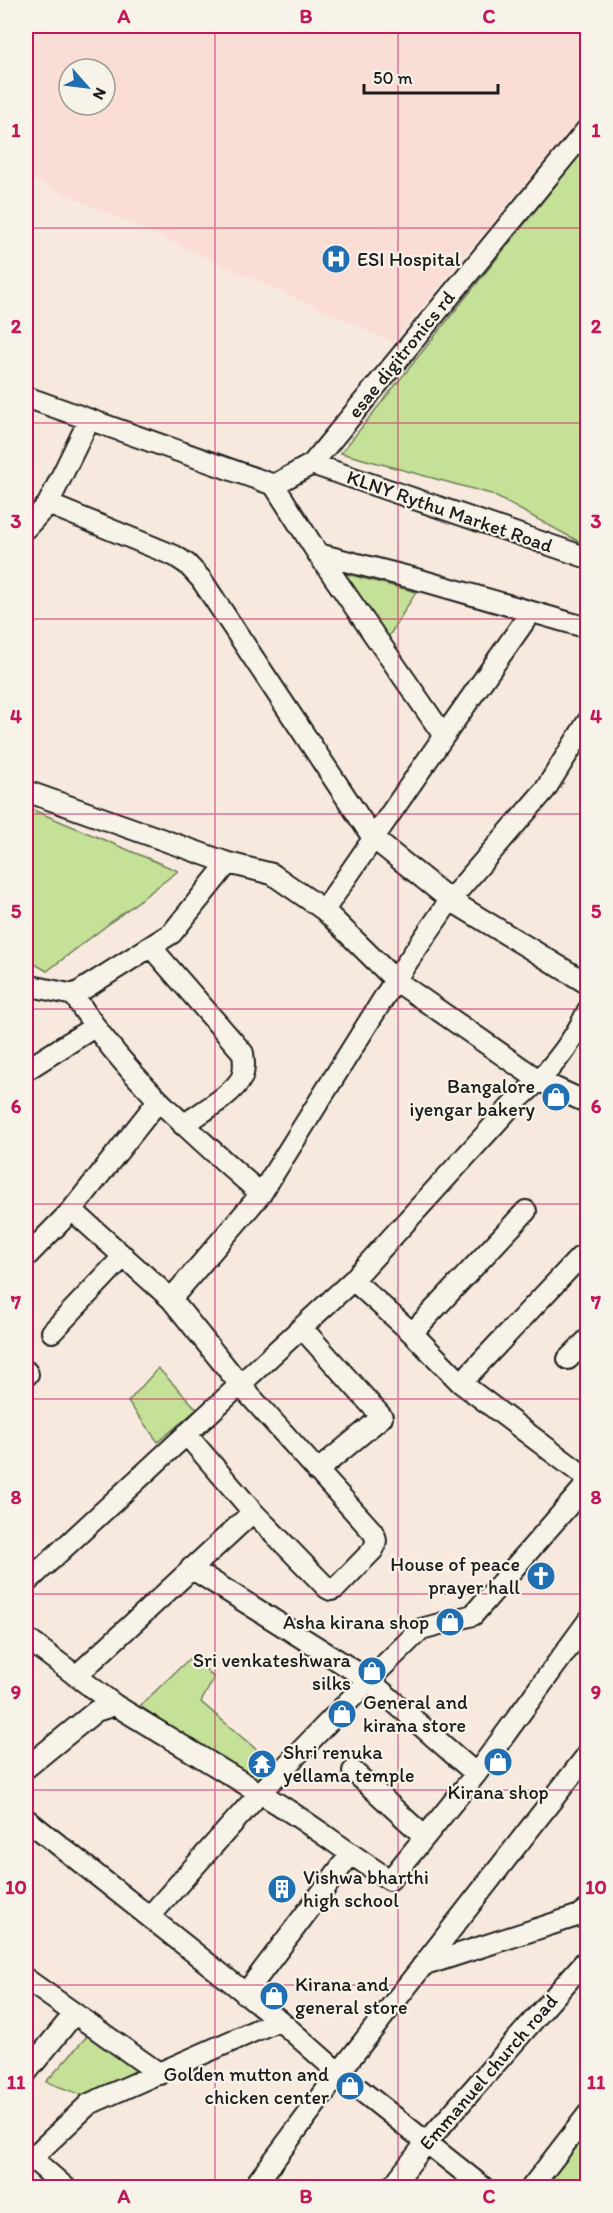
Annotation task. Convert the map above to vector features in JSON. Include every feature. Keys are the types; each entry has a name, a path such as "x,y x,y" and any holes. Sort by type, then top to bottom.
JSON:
{"street":[{"name":"esae digitronics rd","path":"274,485 312,464 588,128"},
{"path":"26,397 274,485 318,554 444,736"},
{"path":"26,528 48,504 89,420"},
{"name":"KLNY Rythu Market Road","path":"312,464 588,558"},
{"path":"48,504 175,556 187,564 201,579 373,838 450,900 588,984"},
{"path":"318,554 424,581 588,628"},
{"path":"324,910 531,612"},
{"path":"171,1299 261,1194 395,980 450,900 544,790 588,722"},
{"path":"26,791 228,863 272,874 324,910 395,980 540,1081 588,1103"},
{"path":"26,985 74,995 172,933 228,863"},
{"path":"152,947 243,1053 245,1064 242,1076 233,1089 183,1125"},
{"path":"74,995 94,1027 158,1101 261,1194"},
{"path":"26,1583 353,1280 515,1102 540,1081 582,1035 588,1010"},
{"path":"26,1070 94,1027"},
{"path":"26,1257 72,1210 158,1101"},
{"path":"72,1210 171,1299 241,1386 376,1537 372,1550 336,1588 331,1590 327,1588 253,1512 186,1434"},
{"path":"412,1333 526,1211"},
{"path":"52,1332 124,1256"},
{"path":"461,1383 580,1257 588,1262"},
{"path":"353,1280 412,1333 461,1383 588,1479"},
{"path":"302,1328 382,1417 317,1471"},
{"path":"568,1359 588,1339"},
{"path":"150,1916 260,1793 369,1680 421,1629 473,1615 588,1483"},
{"path":"76,1676 253,1512"},
{"path":"190,1568 369,1680 476,1774"},
{"path":"26,1638 115,1705 289,1810 350,1855 390,1880 476,1774 588,1622"},
{"path":"26,1768 96,1711 115,1705"},
{"path":"253,2187 588,1754"},
{"path":"353,1771 425,1837"},
{"path":"26,1819 150,1916 279,2020 339,2073 484,2187"},
{"path":"245,1994 350,1855"},
{"path":"422,1966 580,1916 588,1909"},
{"name":"Emmanuel church road","path":"392,2187 426,2143 588,1958"},
{"path":"26,1979 160,2074"},
{"path":"26,2073 74,2014"},
{"path":"66,2187 29,2155 89,2104 279,2020"},
{"path":"531,2187 588,2114"}],"shaded area":[{"name":"ESI Hospital","path":"26,26 587,26 587,109 393,342 26,176"}],"green space":[{"path":"587,146 587,546 491,494 341,453"},
{"path":"339,572 416,592 386,641"},
{"path":"26,807 178,871 47,971 26,959"},
{"path":"158,1368 197,1409 158,1442 128,1402"},
{"path":"193,1655 214,1678 201,1702 278,1768 262,1787 140,1706"},
{"path":"88,2035 150,2077 96,2100 46,2082"},
{"path":"587,2130 587,2187 542,2187"}],"place":[{"name":"ESI Hospital","path":"336,259"},
{"name":"Bangalore iyengar bakery","path":"556,1097"},
{"name":"House of peace prayer hall","path":"541,1576"},
{"name":"Asha kirana shop","path":"450,1622"},
{"name":"Sri venkateshwara silks","path":"372,1671"},
{"name":"General and kirana store","path":"342,1714"},
{"name":"Kirana shop","path":"498,1762"},
{"name":"Shri renuka yellama temple","path":"262,1764"},
{"name":"Vishwa bharthi high school","path":"282,1889"},
{"name":"Kirana and general store","path":"274,1996"},
{"name":"Golden mutton and chicken center","path":"350,2086"}]}
